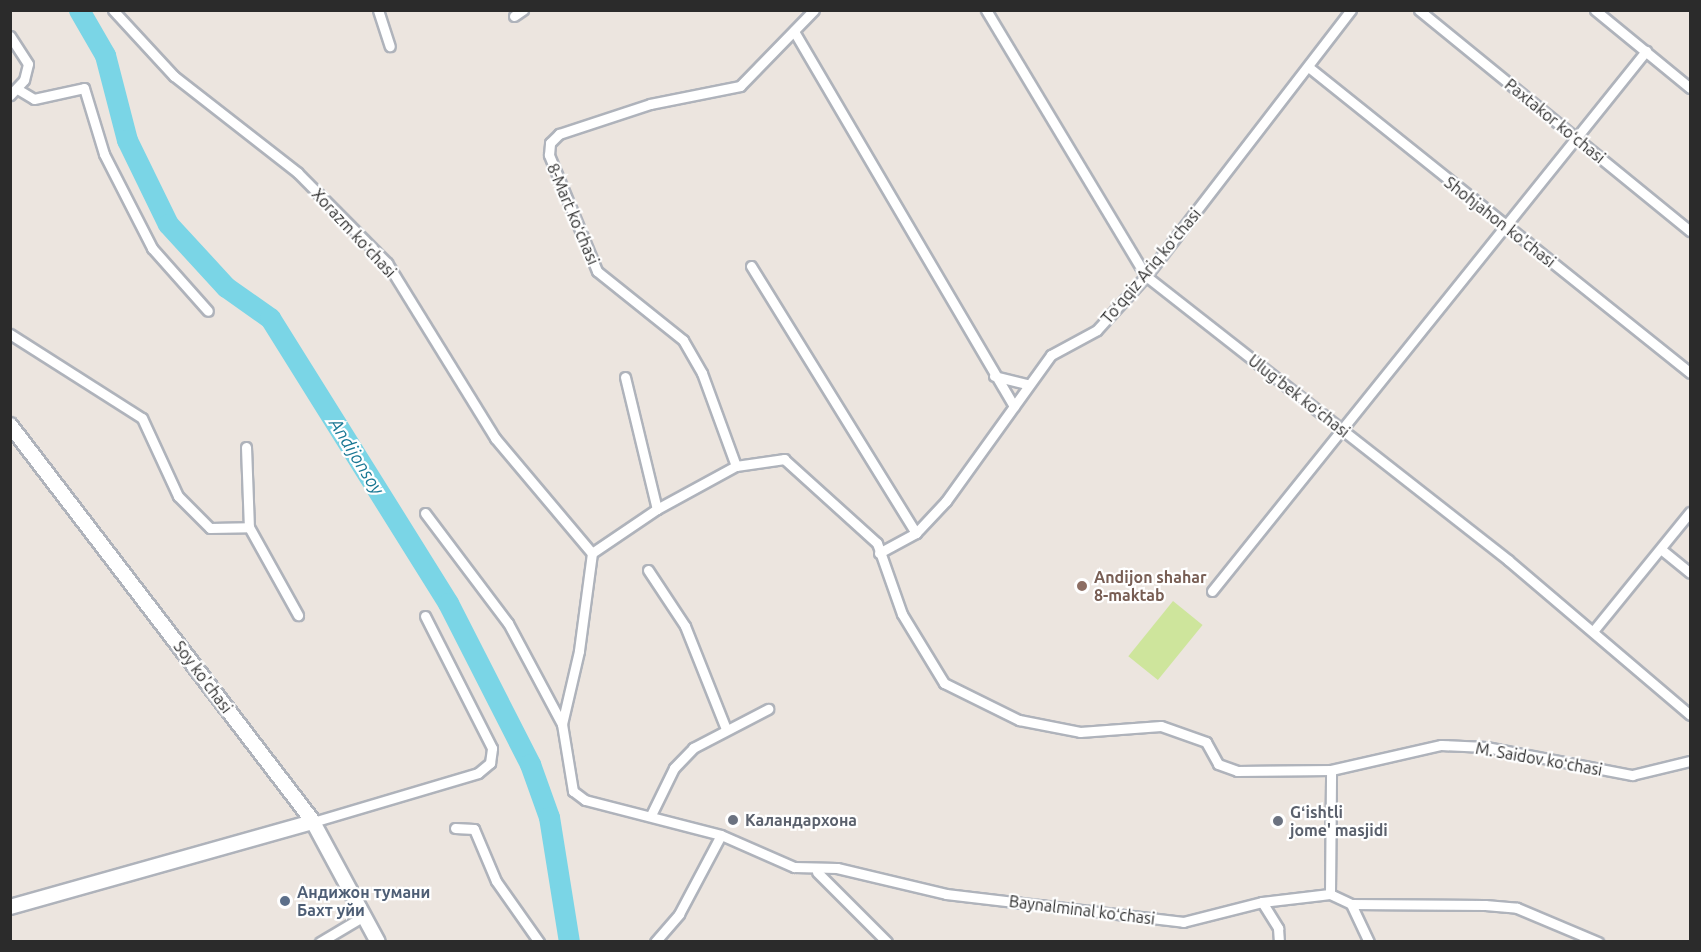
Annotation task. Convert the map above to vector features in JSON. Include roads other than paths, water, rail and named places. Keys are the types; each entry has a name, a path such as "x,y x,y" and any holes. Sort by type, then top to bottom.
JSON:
{"main road":[{"name":"Soy ko'chasi","path":"10,425 313,822 378,942"},
{"path":"10,907 313,822"}],"street":[{"name":"Xorazm koʻchasi","path":"113,10 174,76 298,173 387,263 495,438 592,554"},
{"path":"378,10 390,46"},
{"name":"8-Mart koʻchasi","path":"736,466 702,373 683,340 597,271 549,155 550,143 559,134 651,104 740,86 795,33 814,10"},
{"name":"Ulugʻbek koʻchasi","path":"986,10 1146,276 1594,630 1690,715"},
{"name":"Toʻqqiz Ariq koʻchasi","path":"879,552 916,533 1014,407 1051,355 1097,330 1146,276 1311,69 1351,10"},
{"name":"Paxtakor koʻchasi","path":"1419,10 1690,231"},
{"path":"1595,10 1690,88"},
{"path":"795,33 1014,407"},
{"path":"10,36 28,64 15,92 34,99 84,88 104,154 152,248 208,311"},
{"path":"1212,591 1646,51"},
{"name":"Shohjahon ko'chasi","path":"1311,69 1505,227 1690,373"},
{"path":"750,266 916,533"},
{"path":"10,334 142,418 178,496 193,514 210,528 249,527"},
{"path":"994,376 1029,386"},
{"path":"625,377 657,509"},
{"path":"246,447 249,527 298,615"},
{"name":"M. Saidov koʻchasi","path":"592,554 657,509 736,466 772,457 792,464 877,543 902,614 944,683 1018,720 1080,732 1161,726 1206,742 1218,764 1237,771 1331,770 1441,745 1486,747 1632,775 1690,761"},
{"path":"1594,630 1662,550 1690,512"},
{"path":"425,513 508,623 562,724"},
{"path":"1662,550 1690,573"},
{"path":"562,724 579,651 592,554"},
{"path":"648,570 685,626 726,729"},
{"path":"313,822 478,773 490,763 492,748 424,616"},
{"path":"651,815 674,768 693,748 768,709"},
{"name":"Baynalminal koʻchasi","path":"562,724 573,790 585,800 651,815 721,836 817,872 837,868 946,894 1183,922 1262,902 1330,894"},
{"path":"1331,770 1330,894 1351,904 1516,908 1598,942"},
{"path":"454,828 474,830 496,881 539,942"},
{"path":"655,942 679,914 721,836"},
{"path":"817,872 887,942"},
{"path":"1262,902 1278,928 1279,942"},
{"path":"1351,904 1369,942"},
{"path":"320,942 364,916"}],"waterway":[{"name":"Andijonsoy","path":"79,10 105,55 127,140 168,224 226,287 270,318 448,603 530,764 549,817 569,942"}],"place":[{"name":"Andijon shahar 8-maktab","path":"1082,586"},
{"name":"Каландархона","path":"733,820"},
{"name":"Gʻishtli jome' masjidi","path":"1278,821"},
{"name":"Андижон тумани Бахт уйи","path":"285,901"}]}
